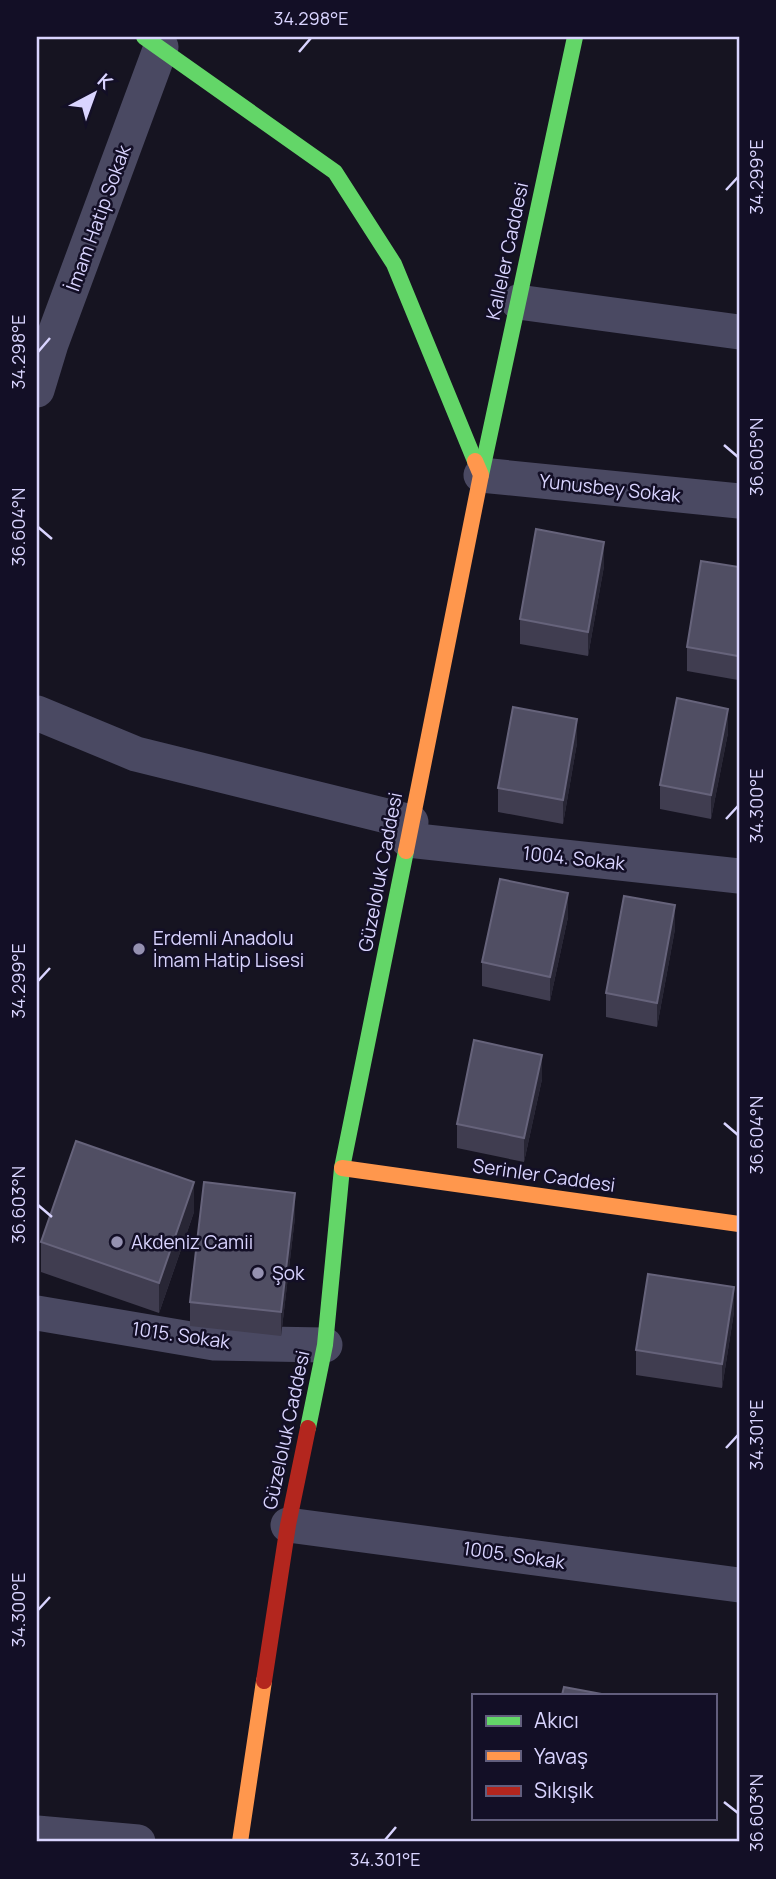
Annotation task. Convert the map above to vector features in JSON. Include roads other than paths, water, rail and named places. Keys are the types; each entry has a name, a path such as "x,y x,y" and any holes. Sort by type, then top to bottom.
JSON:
{"main road":[{"name":"Kalleler Caddesi","path":"481,475 575,37"},
{"path":"153,42 335,172 394,264 481,475"},
{"name":"Güzeloluk Caddesi","path":"240,1842 288,1525 326,1345 342,1168 481,475"},
{"name":"Serinler Caddesi","path":"342,1168 739,1224"}],"street":[{"name":"İmam Hatip Sokak","path":"37,390 153,42"},
{"path":"518,302 739,332"},
{"name":"Yunusbey Sokak","path":"481,475 739,501"},
{"name":"1004. Sokak","path":"37,713 135,754 410,831 739,876"},
{"name":"1015. Sokak","path":"37,1313 214,1343 326,1345"},
{"name":"1005. Sokak","path":"288,1525 739,1585"},
{"path":"37,1833 138,1842"}],"place":[{"name":"Erdemli Anadolu İmam Hatip Lisesi","path":"139,949"},
{"name":"Akdeniz Camii","path":"117,1242"},
{"name":"Şok","path":"258,1273"}]}
